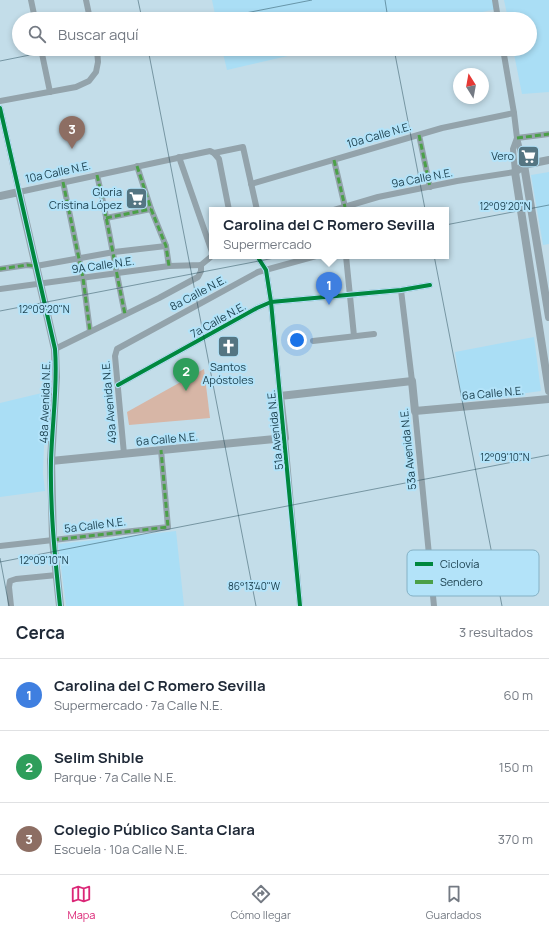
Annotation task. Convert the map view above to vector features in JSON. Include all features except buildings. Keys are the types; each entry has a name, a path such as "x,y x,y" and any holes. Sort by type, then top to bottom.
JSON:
{"street":[{"path":"31,0 34,12"},
{"path":"86,0 89,12"},
{"path":"495,0 497,12"},
{"path":"42,56 50,92"},
{"path":"0,100 76,88 89,81 96,72 98,56"},
{"path":"504,56 517,138 524,165 549,317"},
{"name":"48a Avenida N.E.","path":"0,108 3,133 19,192 55,349 56,377 51,461 53,540 60,606"},
{"name":"10a Calle N.E.","path":"251,184 442,128 514,113"},
{"path":"517,138 549,134"},
{"path":"419,135 430,187"},
{"path":"517,138 513,149 515,172 549,391"},
{"path":"228,207 219,159 214,153 243,147 255,207"},
{"name":"10a Calle N.E.","path":"0,196 210,150 214,153"},
{"path":"180,157 209,243"},
{"path":"334,160 345,207"},
{"path":"515,172 524,165 549,160"},
{"path":"138,166 151,209 166,246 169,266 201,265 209,258"},
{"name":"9a Calle N.E.","path":"345,207 378,197 515,172"},
{"path":"97,175 114,252 116,273 124,314"},
{"path":"62,182 83,278 90,331"},
{"path":"106,218 151,209"},
{"path":"0,269 27,265 36,266 114,252 166,246"},
{"name":"51a Avenida N.E.","path":"259,259 266,270 271,302 300,606"},
{"name":"8a Calle N.E.","path":"117,349 258,272 305,259"},
{"path":"346,259 354,336"},
{"path":"55,349 198,277 201,271 201,265"},
{"name":"9A Calle N.E.","path":"40,284 169,266"},
{"path":"0,289 40,284"},
{"name":"7a Calle N.E.","path":"118,386 257,308 271,302 401,290 430,285"},
{"name":"53a Avenida N.E.","path":"401,290 430,550"},
{"path":"314,341 374,334"},
{"name":"49a Avenida N.E.","path":"117,349 114,356 124,454"},
{"path":"280,396 412,381"},
{"name":"6a Calle N.E.","path":"415,411 549,398"},
{"name":"6a Calle N.E.","path":"51,461 285,438"},
{"name":"5a Calle N.E.","path":"0,546 168,527 161,450"},
{"path":"11,606 10,581 16,579 57,575"},
{"name":"53a Avenida N.E.","path":"433,596 434,606"}],"shaded area":[{"path":"212,0 495,0 496,9 482,12 215,12"},
{"path":"504,0 549,0 549,92 522,94 514,56 537,56 537,12 507,12"},
{"path":"224,56 288,56 227,70"},
{"path":"549,172 549,244 543,245 531,175"},
{"path":"534,337 541,391 462,402 455,352"},
{"path":"204,369 210,418 129,425 127,412"},
{"path":"46,392 43,473 45,491 0,497 0,403"},
{"path":"176,531 184,606 66,606 58,544"}],"marked path":[{"path":"517,138 549,134"},
{"path":"419,135 430,187"},
{"path":"334,160 345,207"},
{"path":"137,166 151,209 166,246 169,266"},
{"path":"97,175 125,314"},
{"path":"63,182 83,278 90,331"},
{"path":"106,218 151,209"},
{"path":"0,269 27,265 36,266"},
{"path":"53,540 168,527 161,450"}],"cycle path":[{"path":"0,108 55,349 56,377 51,497 60,606"},
{"path":"259,259 266,270 271,302 300,606"},
{"path":"118,385 257,308 271,302 401,290 430,285"}],"place":[{"name":"Colegio Público Santa Clara","path":"72,149"},
{"name":"Vero","path":"529,156"},
{"name":"Gloria Cristina López","path":"137,198"},
{"name":"Carolina del C Romero Sevilla","path":"329,305"},
{"name":"Santos Apóstoles","path":"228,347"},
{"name":"Selim Shible","path":"186,391"}]}
